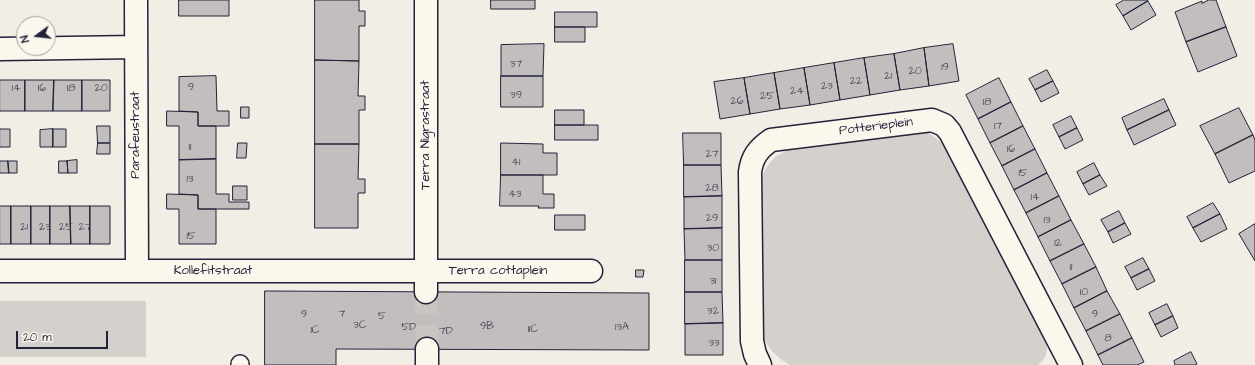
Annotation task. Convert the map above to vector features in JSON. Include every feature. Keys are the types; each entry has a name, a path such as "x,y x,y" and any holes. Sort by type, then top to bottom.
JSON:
{"street":[{"name":"Parafeustraat","path":"136,0 137,271"},
{"name":"Terra Nigrastraat","path":"426,0 426,281"},
{"path":"0,49 136,48"},
{"name":"Potterieplein","path":"760,365 755,354 752,341 750,172 752,162 756,154 762,146 771,140 932,120 944,125 950,132 1070,365"},
{"name":"Kollefitstraat","path":"0,271 137,271 426,281"},
{"name":"Terra cottaplein","path":"426,281 591,271"}],"shaded area":[{"path":"918,131 927,132 944,144 1047,341 1047,352 1045,357 1038,365 790,365 781,360 768,346 763,337 759,181 767,166 773,159 788,150"},
{"path":"0,301 146,301 146,357 0,357"}],"building":[{"path":"179,0 229,0 229,16 179,16"},
{"path":"315,0 359,0 359,11 365,11 365,26 359,26 359,61 315,60"},
{"path":"491,0 535,0 535,9 491,9"},
{"path":"1124,0 1148,1 1123,16 1116,5"},
{"path":"1209,0 1216,0 1226,27 1186,42 1175,12 1202,1 1202,3"},
{"path":"1148,1 1156,15 1131,30 1123,16"},
{"path":"555,12 597,12 597,27 555,27"},
{"path":"555,27 585,27 585,42 555,42"},
{"path":"1226,27 1237,56 1198,72 1186,42"},
{"path":"544,44 543,76 501,76 501,45"},
{"path":"953,44 959,81 929,86 924,48"},
{"path":"924,48 929,86 900,90 894,54"},
{"path":"894,54 900,90 870,95 864,58"},
{"path":"864,58 870,95 840,100 834,63"},
{"path":"315,60 359,61 358,96 365,96 365,110 359,110 359,144 315,144"},
{"path":"834,63 840,100 810,105 804,68"},
{"path":"804,68 810,105 780,109 774,73"},
{"path":"1047,70 1053,81 1035,90 1029,79"},
{"path":"774,73 780,109 750,114 744,78"},
{"path":"216,76 217,111 229,111 229,126 198,126 198,112 179,111 179,77"},
{"path":"501,76 543,76 543,107 501,107"},
{"path":"744,78 750,114 720,119 714,82"},
{"path":"999,78 1011,102 978,119 966,95"},
{"path":"0,80 25,80 25,111 0,111"},
{"path":"25,80 54,80 53,111 25,111"},
{"path":"54,80 82,80 82,111 53,111"},
{"path":"82,80 110,80 110,111 82,111"},
{"path":"1053,81 1059,93 1041,102 1035,90"},
{"path":"1164,99 1169,110 1127,130 1122,118"},
{"path":"1011,102 1023,126 990,143 978,119"},
{"path":"241,107 249,107 249,118 241,118"},
{"path":"1239,108 1253,135 1215,154 1200,126"},
{"path":"555,110 584,110 584,125 555,125"},
{"path":"1169,110 1176,125 1134,145 1127,130"},
{"path":"167,111 198,112 198,126 216,126 216,159 179,160 179,126 167,126"},
{"path":"1071,116 1077,128 1059,137 1053,125"},
{"path":"555,125 598,125 598,140 555,140"},
{"path":"97,126 110,126 110,143 98,143"},
{"path":"1023,126 1035,149 1002,166 990,143"},
{"path":"1077,128 1083,140 1065,149 1059,137"},
{"path":"0,129 10,129 10,147 0,147"},
{"path":"53,129 66,129 66,147 53,147"},
{"path":"53,129 53,147 40,147 40,130"},
{"path":"683,133 721,133 721,165 684,165"},
{"path":"1253,135 1255,140 1255,171 1229,183 1215,154"},
{"path":"98,143 110,143 110,154 97,154"},
{"path":"238,143 247,143 246,158 237,158"},
{"path":"501,143 543,144 543,153 557,153 557,175 501,175"},
{"path":"315,144 359,144 358,179 365,179 365,193 358,193 358,228 315,228"},
{"path":"1035,149 1047,173 1014,190 1002,166"},
{"path":"216,159 216,194 229,194 229,202 249,202 249,209 198,209 198,195 179,194 179,160"},
{"path":"77,160 77,173 68,173 67,161"},
{"path":"0,161 8,161 9,173 0,173"},
{"path":"8,161 17,161 17,173 9,173"},
{"path":"59,161 67,161 68,173 59,173"},
{"path":"1094,163 1100,175 1083,184 1077,172"},
{"path":"684,165 721,165 722,196 684,197"},
{"path":"1047,173 1059,196 1026,213 1014,190"},
{"path":"501,175 543,175 543,194 554,194 554,208 538,208 539,206 500,206"},
{"path":"1100,175 1107,186 1089,195 1083,184"},
{"path":"233,186 247,186 247,200 233,200"},
{"path":"167,194 198,195 198,209 216,209 216,244 179,244 179,209 167,209"},
{"path":"722,196 722,228 684,229 684,197"},
{"path":"1059,196 1071,220 1038,237 1026,213"},
{"path":"1213,203 1220,214 1193,228 1187,217"},
{"path":"0,206 11,206 11,244 0,244"},
{"path":"11,206 31,206 31,244 11,244"},
{"path":"31,206 50,206 50,244 31,244"},
{"path":"50,206 70,206 71,244 50,244"},
{"path":"70,206 90,206 90,244 71,244"},
{"path":"90,206 110,206 110,244 90,244"},
{"path":"1119,211 1125,223 1108,232 1101,220"},
{"path":"1220,214 1227,229 1201,242 1193,228"},
{"path":"555,215 585,215 585,230 555,230"},
{"path":"1071,220 1084,244 1050,261 1038,237"},
{"path":"1125,223 1131,234 1113,243 1108,232"},
{"path":"1255,224 1255,261 1239,234"},
{"path":"722,228 722,260 685,260 684,229"},
{"path":"1084,244 1096,267 1062,284 1050,261"},
{"path":"1143,258 1149,269 1131,278 1125,267"},
{"path":"685,260 722,260 722,292 685,292"},
{"path":"1096,267 1107,291 1074,308 1062,284"},
{"path":"1149,269 1155,281 1137,290 1131,278"},
{"path":"636,270 644,270 643,277 636,277"},
{"path":"265,291 649,293 649,350 336,349 336,365 265,365"},
{"path":"1107,291 1120,314 1086,331 1074,308"},
{"path":"685,292 722,292 723,323 685,324"},
{"path":"1167,304 1173,316 1155,325 1149,313"},
{"path":"1120,314 1132,338 1098,355 1086,331"},
{"path":"1173,316 1178,328 1161,337 1155,325"},
{"path":"723,323 723,355 685,355 685,324"},
{"path":"1132,338 1144,362 1137,365 1103,365 1098,355"},
{"path":"1191,352 1197,364 1175,365 1174,361"}],"tunnel":[{"path":"426,292 427,349"}]}
